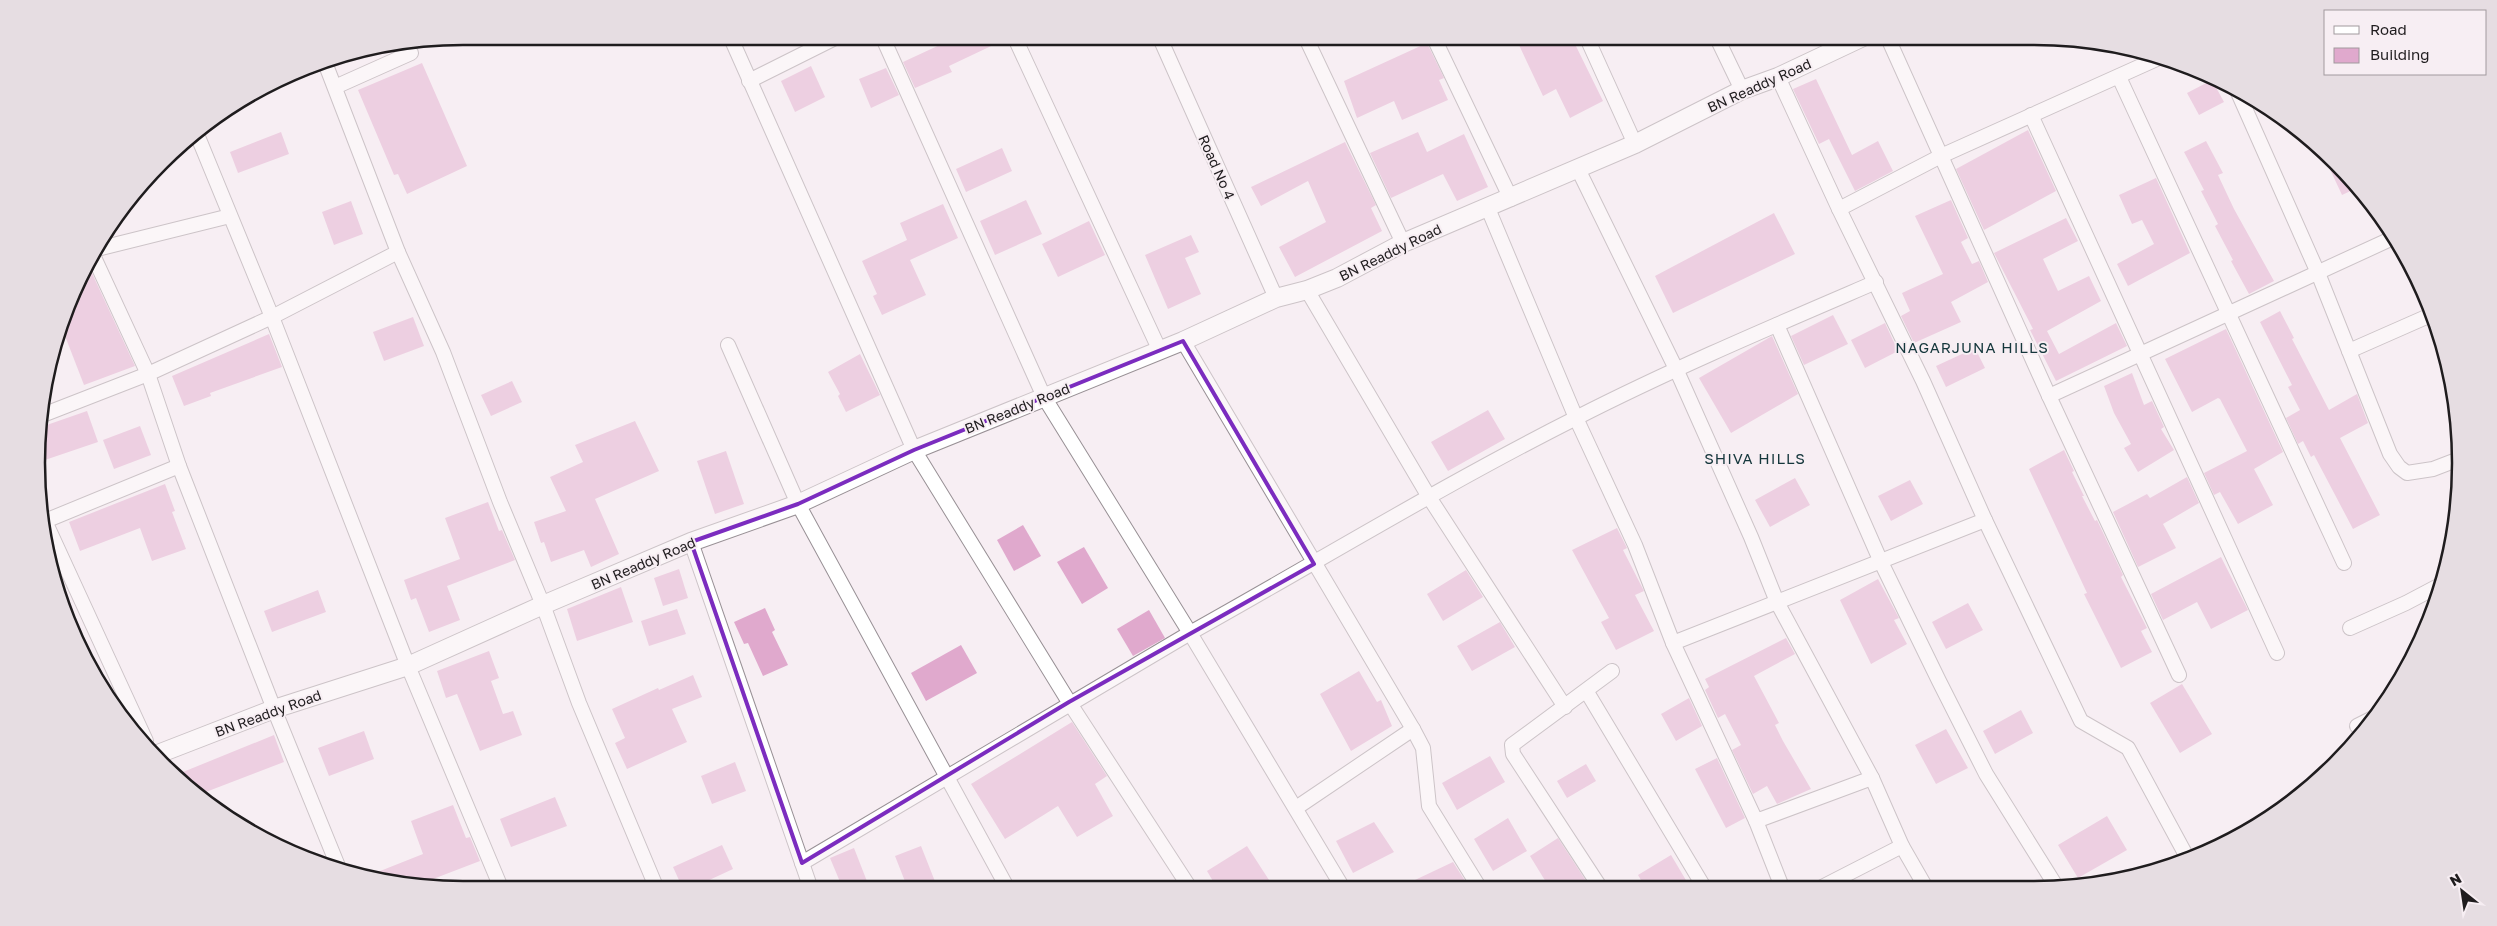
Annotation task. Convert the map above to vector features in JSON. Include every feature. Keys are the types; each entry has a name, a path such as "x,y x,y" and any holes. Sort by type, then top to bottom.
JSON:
{"street":[{"path":"734,45 914,450 1069,702 1185,881"},
{"path":"749,81 821,45"},
{"path":"886,45 1044,397 1190,633 1339,881"},
{"path":"1018,45 1160,351"},
{"name":"Road No 4","path":"1163,45 1276,298"},
{"path":"1309,45 1403,243"},
{"path":"1438,45 1510,199"},
{"path":"1590,45 1635,144"},
{"path":"1720,45 1742,90"},
{"name":"BN Readdy Road","path":"161,753 274,709 408,666 543,605 691,542 798,504 914,450 1183,342 1276,298 1307,290 1337,278 1403,243 1487,206 1510,199 1635,144 1742,90 1778,77 1844,45"},
{"path":"1891,45 2049,396 2178,675"},
{"path":"335,86 411,52"},
{"path":"1839,209 1941,156 2151,62"},
{"path":"327,68 398,252 443,352 500,502 543,605 579,703 654,881"},
{"path":"1778,77 1839,209 1924,381 1985,520 2081,721 2128,748 2185,853"},
{"path":"2119,77 2344,564"},
{"path":"2241,100 2318,273 2390,454 2398,467 2407,473 2433,469 2452,462"},
{"path":"2031,115 2277,653"},
{"path":"199,139 272,317 408,666 498,881"},
{"path":"1578,169 1677,371 1751,537 1777,602 1872,778 1902,846 1922,881"},
{"path":"1487,206 1576,418 1635,545 1673,643 1756,821 1780,881"},
{"path":"105,248 230,216"},
{"path":"2049,396 2388,240"},
{"path":"48,413 148,374 272,317 398,252"},
{"path":"97,261 148,374 179,466 336,861"},
{"path":"802,863 1069,702 1430,497 1576,418 1777,325 1876,282"},
{"path":"1307,290 1430,497 1565,707"},
{"path":"2349,351 2426,317"},
{"path":"1777,325 1880,562 1986,774 2052,880"},
{"path":"1183,342 1413,729 1423,748 1429,806 1475,881"},
{"path":"728,345 798,504 1004,881"},
{"path":"49,518 179,466"},
{"path":"1673,643 1985,520"},
{"path":"52,537 140,728"},
{"path":"691,542 808,881"},
{"path":"2350,628 2432,589"},
{"path":"1596,881 1513,754 1512,745 1520,737 1587,692 1612,671"},
{"path":"1587,692 1700,881"},
{"path":"1296,808 1413,729"},
{"path":"1756,821 1872,778"},
{"path":"1834,881 1902,846"}],"highlighted area":[{"path":"1183,341 1314,564 1069,702 802,863 691,542 798,504 914,450"}],"building":[{"path":"940,45 993,45 949,66 952,72 915,88 903,62"},
{"path":"1423,45 1428,45 1444,78 1439,80 1448,100 1402,120 1394,101 1357,118 1344,81"},
{"path":"1519,45 1575,45 1603,101 1570,118 1556,89 1543,96"},
{"path":"422,63 467,166 407,194 398,174 394,175 358,90"},
{"path":"811,66 825,97 795,112 781,81"},
{"path":"886,68 899,95 871,108 859,79"},
{"path":"1816,79 1852,155 1878,141 1893,171 1855,191 1829,139 1819,144 1793,89"},
{"path":"2207,83 2216,86 2224,102 2199,115 2187,93"},
{"path":"2028,130 2056,191 1984,230 1956,169"},
{"path":"281,132 289,154 238,173 230,152"},
{"path":"1418,132 1427,152 1464,134 1488,187 1457,201 1443,174 1391,198 1370,153"},
{"path":"2206,141 2223,173 2218,175 2234,209 2274,281 2249,294 2231,261 2233,260 2215,226 2218,224 2201,191 2204,190 2184,152"},
{"path":"1345,142 1376,205 1371,208 1382,231 1295,277 1279,247 1326,222 1308,181 1261,206 1251,187"},
{"path":"1002,148 1012,171 966,192 956,169"},
{"path":"2328,165 2351,191 2342,195"},
{"path":"2156,178 2190,253 2128,286 2117,264 2154,244 2142,220 2132,224 2119,195"},
{"path":"1026,200 1042,234 995,255 980,221"},
{"path":"1951,200 1968,238 1961,242 1972,264 1979,261 1988,282 1951,302 1961,322 1914,343 1901,316 1910,311 1902,293 1943,274 1915,216"},
{"path":"351,201 363,234 334,245 322,212"},
{"path":"943,204 958,238 910,260 926,295 882,315 873,296 877,294 862,261 907,240 900,223"},
{"path":"1774,213 1795,254 1673,313 1655,276"},
{"path":"2066,218 2078,241 2043,259 2058,291 2089,276 2101,301 2047,331 2059,354 2116,323 2127,346 2056,381 2030,330 2033,329 1994,253"},
{"path":"1089,221 1105,255 1058,277 1042,244"},
{"path":"1191,235 1199,252 1185,258 1201,294 1168,309 1145,255"},
{"path":"91,272 135,366 84,385 65,336"},
{"path":"2280,311 2294,338 2292,339 2329,410 2357,394 2368,423 2340,438 2380,515 2353,529 2314,455 2311,457 2303,441 2298,444 2286,418 2300,410 2288,387 2292,385 2260,322"},
{"path":"1833,315 1848,344 1804,365 1791,336"},
{"path":"413,317 424,346 384,361 373,332"},
{"path":"1885,323 1898,351 1865,368 1851,340"},
{"path":"2226,329 2283,452 2254,469 2273,505 2238,524 2220,492 2214,495 2204,473 2247,451 2220,399 2218,398 2192,412 2165,359"},
{"path":"269,334 282,367 210,393 211,396 184,406 172,376"},
{"path":"1772,336 1798,394 1731,433 1699,378"},
{"path":"1975,348 1985,368 1946,387 1936,366"},
{"path":"860,354 880,395 846,412 838,396 840,394 828,372"},
{"path":"2132,373 2144,405 2152,401 2164,427 2161,429 2174,450 2138,472 2124,448 2131,444 2114,413 2104,386"},
{"path":"512,381 522,402 491,416 481,395"},
{"path":"1488,410 1505,439 1448,471 1431,442"},
{"path":"87,411 98,442 45,460 47,425"},
{"path":"635,421 659,471 595,499 619,554 591,567 584,550 551,562 544,542 541,543 534,522 566,511 550,477 583,462 575,445"},
{"path":"140,426 151,455 114,469 103,440"},
{"path":"2064,450 2084,496 2082,496 2095,521 2097,520 2123,575 2121,577 2147,628 2141,631 2152,652 2121,668 2084,594 2087,593 2029,469"},
{"path":"726,451 744,504 715,514 697,461"},
{"path":"2187,477 2199,503 2163,524 2176,548 2138,567 2113,512 2147,494 2150,498"},
{"path":"1795,478 1810,505 1770,527 1755,500"},
{"path":"1910,480 1923,504 1891,521 1878,496"},
{"path":"165,484 175,511 172,512 186,549 152,561 140,528 80,551 69,522"},
{"path":"488,502 499,531 502,530 515,560 447,586 460,620 429,632 416,598 411,600 404,580 460,559 445,518"},
{"path":"1023,525 1041,556 1014,571 997,540"},
{"path":"1617,528 1627,548 1623,550 1644,591 1635,595 1654,631 1616,650 1601,622 1609,618 1572,550"},
{"path":"1084,547 1108,588 1082,604 1057,562"},
{"path":"2221,557 2248,610 2211,629 2197,602 2163,620 2151,594"},
{"path":"679,569 688,598 663,606 654,578"},
{"path":"1466,570 1483,597 1443,621 1427,594"},
{"path":"1878,579 1899,618 1894,620 1907,644 1871,664 1840,600"},
{"path":"621,587 633,622 577,641 567,609"},
{"path":"318,590 326,612 272,632 264,611"},
{"path":"1968,603 1983,630 1946,649 1932,622"},
{"path":"765,608 775,630 772,632 788,665 763,676 748,643 744,644 734,622"},
{"path":"677,609 686,634 649,646 641,621"},
{"path":"1149,610 1165,638 1133,656 1117,629"},
{"path":"1500,622 1515,647 1472,671 1457,646"},
{"path":"1786,638 1795,654 1754,676 1779,723 1775,725 1783,741 1811,789 1777,804 1767,786 1753,794 1732,750 1741,745 1725,714 1718,718 1705,690 1709,687 1705,679"},
{"path":"961,645 977,673 926,701 911,673"},
{"path":"489,651 499,678 491,681 503,714 513,711 522,735 480,751 457,694 446,698 437,671"},
{"path":"1359,671 1377,702 1381,700 1392,726 1351,751 1320,694"},
{"path":"693,675 702,697 672,709 687,742 627,769 615,743 625,738 612,709 658,688 659,690"},
{"path":"2182,684 2212,734 2180,753 2150,703"},
{"path":"1689,698 1702,726 1676,741 1661,714"},
{"path":"2021,710 2033,733 1995,754 1983,731"},
{"path":"1072,722 1107,776 1095,784 1113,816 1077,837 1058,806 1005,839 971,784"},
{"path":"1946,729 1968,768 1936,784 1915,745"},
{"path":"364,731 374,759 329,776 318,748"},
{"path":"274,735 284,762 205,792 182,772"},
{"path":"1490,756 1505,782 1457,810 1442,783"},
{"path":"1717,758 1745,818 1726,828 1695,769"},
{"path":"735,762 746,791 712,804 701,776"},
{"path":"1586,764 1596,781 1567,798 1557,781"},
{"path":"555,797 567,826 511,847 500,819"},
{"path":"453,805 466,838 470,837 480,861 432,880 377,872 423,854 411,821"},
{"path":"2107,816 2127,850 2078,878 2058,845"},
{"path":"1508,818 1527,851 1493,871 1474,839"},
{"path":"1374,822 1394,852 1353,873 1336,841"},
{"path":"1558,838 1586,881 1545,881 1530,856"},
{"path":"722,845 733,869 707,881 679,881 673,867"},
{"path":"921,846 935,881 905,881 895,856"},
{"path":"1247,846 1269,880 1213,881 1207,871"},
{"path":"854,848 867,881 840,881 830,858"},
{"path":"1671,855 1686,881 1642,881 1638,875"},
{"path":"1453,862 1465,881 1413,881"}],"district":[{"name":"NAGARJUNA HILLS","path":"1972,347"},
{"name":"SHIVA HILLS","path":"1755,458"}]}
